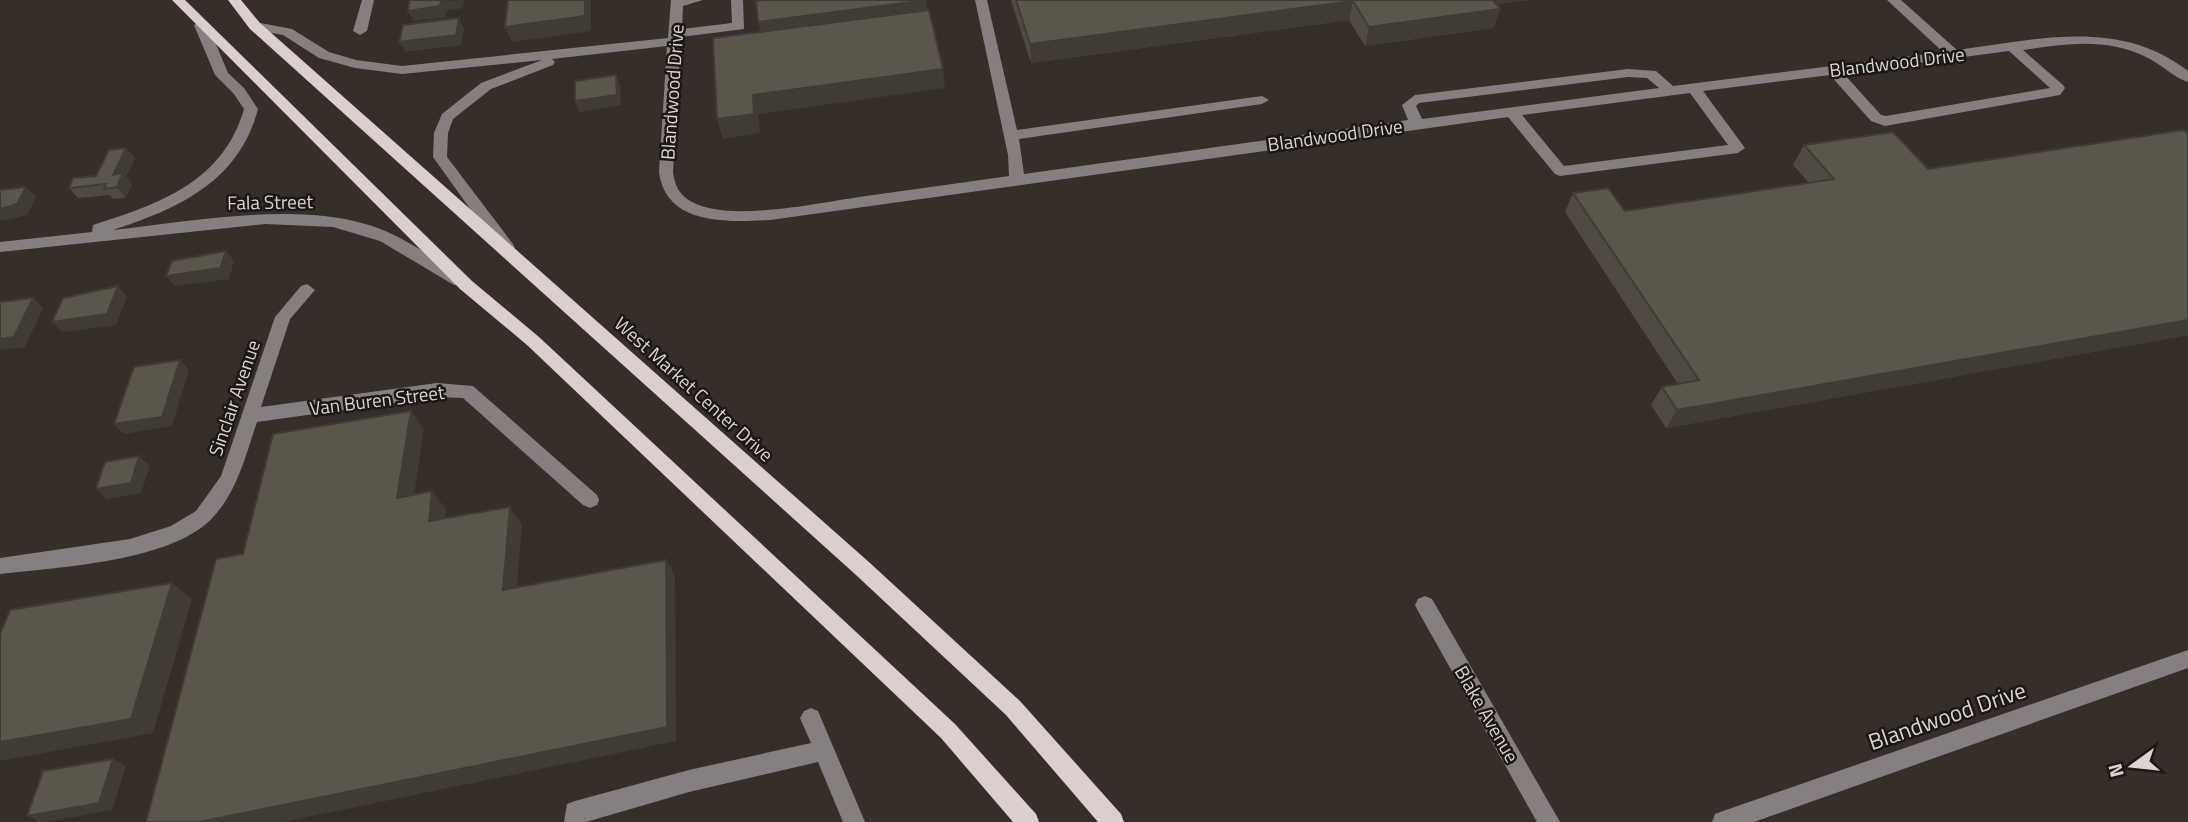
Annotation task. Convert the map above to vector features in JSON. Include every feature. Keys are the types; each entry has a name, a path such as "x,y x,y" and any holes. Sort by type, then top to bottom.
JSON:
{"main road":[{"path":"178,0 467,285 533,341 948,731 1028,822"},
{"name":"West Market Center Drive","path":"234,0 255,26 863,569 1013,708 1113,822"}],"street":[{"path":"360,31 368,0"},
{"path":"677,1 697,0"},
{"path":"255,26 287,32 324,55 355,64 402,70 514,57 571,54 739,26 737,0"},
{"path":"981,0 1011,135 1017,180"},
{"path":"1893,0 1953,54"},
{"name":"Blandwood Drive","path":"677,1 666,172 670,190 682,202 723,217 770,215 1417,124 2074,39 2112,40 2149,52 2169,62 2188,78"},
{"name":"Fala Street","path":"60,241 140,214 189,190 210,177 230,158 241,142 251,109 222,75 201,25"},
{"path":"1833,70 1876,118 1885,121 2055,92 2058,88 2012,47"},
{"path":"512,255 440,157 441,133 447,117 486,86 571,54"},
{"path":"1417,124 1409,105 1415,99 1629,73 1651,74 1670,91"},
{"path":"1512,112 1560,171 1738,148 1694,88"},
{"path":"1011,135 1262,100"},
{"name":"Fala Street","path":"0,247 265,219 333,222 386,237 467,285"},
{"name":"Sinclair Avenue","path":"0,566 152,543 199,520 216,501 229,478 283,317 307,290"},
{"name":"Van Buren Street","path":"250,416 437,390 467,391 590,500"},
{"name":"Blake Avenue","path":"1425,605 1549,822"},
{"name":"Blandwood Drive","path":"1723,822 2188,659"},
{"path":"811,718 854,822"},
{"path":"575,822 575,812 689,781 825,750"}],"building":[{"path":"410,0 444,0 440,6 408,11"},
{"path":"508,0 585,0 585,16 505,27"},
{"path":"926,0 758,22 756,1"},
{"path":"1016,0 1493,0 1500,9 1369,27 1353,1 1030,44"},
{"path":"929,10 943,69 753,95 754,114 717,119 713,38"},
{"path":"459,18 456,35 399,42 403,25"},
{"path":"616,75 617,95 575,101 575,81"},
{"path":"2183,130 2188,134 2188,320 1677,410 1662,387 1699,380 1573,193 1608,188 1625,211 1834,179 1804,145 1893,132 1928,169"},
{"path":"126,148 113,175 123,173 117,187 104,189 106,184 69,188 73,178 96,176 109,150"},
{"path":"26,187 17,204 0,209 0,190"},
{"path":"226,251 220,268 166,276 172,261"},
{"path":"118,286 107,314 52,322 63,298"},
{"path":"33,298 14,337 0,339 0,302"},
{"path":"180,360 162,417 114,424 134,367"},
{"path":"411,411 397,498 432,491 429,521 510,507 503,590 666,560 667,727 199,822 146,822 216,559 243,554 273,434"},
{"path":"139,456 131,483 96,489 105,462"},
{"path":"172,583 131,719 0,742 0,634 10,610"},
{"path":"113,759 99,803 27,816 43,771"}]}
